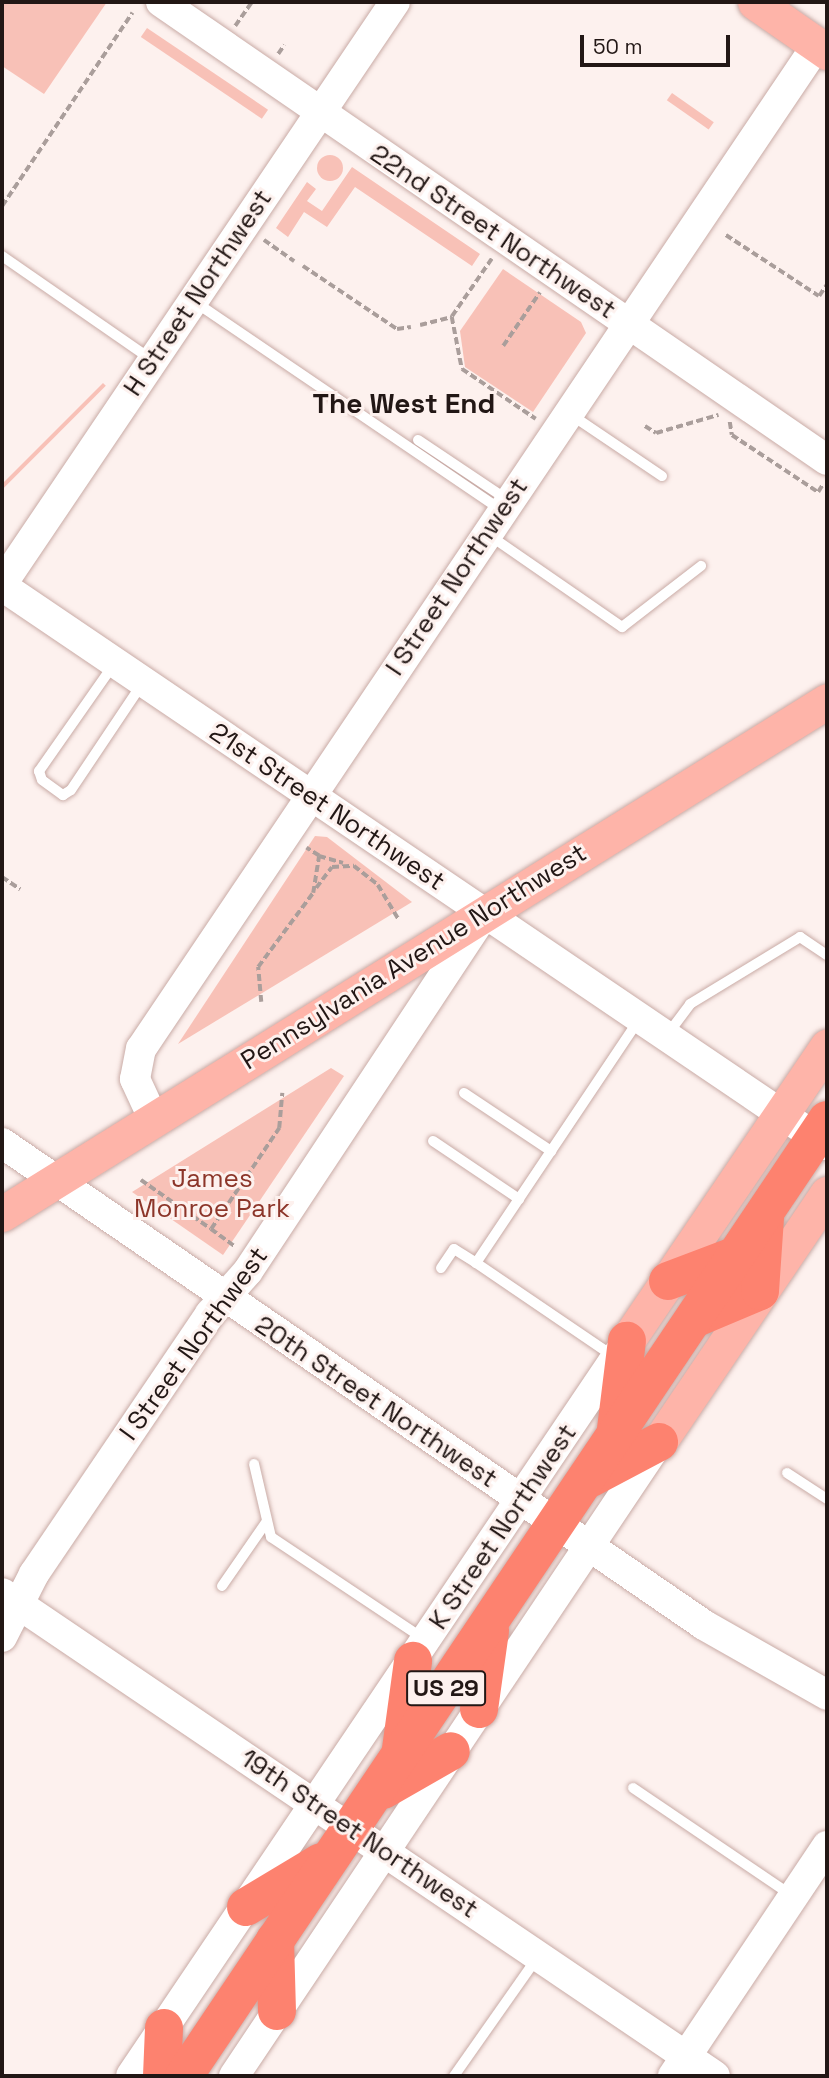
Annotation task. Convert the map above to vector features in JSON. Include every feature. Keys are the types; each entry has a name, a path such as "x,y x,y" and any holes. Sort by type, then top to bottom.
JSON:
{"highway":[{"name":"K Street Northwest","path":"184,2076 615,1437 825,1132"},
{"path":"696,1318 760,1292 765,1217"},
{"path":"668,1281 740,1254"},
{"path":"615,1437 621,1349"},
{"path":"586,1481 659,1442"},
{"path":"479,1709 492,1619"},
{"path":"400,1757 420,1651"},
{"path":"375,1794 451,1751"},
{"path":"246,1907 341,1842"},
{"path":"275,1940 277,2011"},
{"path":"162,2076 164,2028"}],"main road":[{"path":"755,2 822,49"},
{"name":"Pennsylvania Avenue Northwest","path":"2,1214 827,701"},
{"name":"K Street Northwest","path":"621,1349 827,1047"},
{"path":"659,1442 827,1194"}],"street":[{"name":"22nd Street Northwest","path":"161,2 827,460"},
{"name":"H Street Northwest","path":"2,585 395,2"},
{"name":"I Street Northwest","path":"153,1118 135,1079 141,1049 628,323 822,49"},
{"name":"21st Street Northwest","path":"2,585 781,1114 825,1132"},
{"name":"I Street Northwest","path":"2,1637 10,1599 226,1297 484,914"},
{"name":"20th Street Northwest","path":"2,1143 721,1636 827,1695"},
{"name":"K Street Northwest","path":"131,2076 420,1651 621,1349"},
{"path":"234,2076 659,1442"},
{"name":"19th Street Northwest","path":"10,1599 316,1804 341,1842 383,1850 538,1956 680,2066 715,2076"},
{"path":"680,2066 827,1846"}],"lane":[{"path":"2,256 153,360"},
{"path":"193,301 499,515"},
{"path":"562,422 662,476"},
{"path":"418,440 622,627 701,566"},
{"path":"115,663 39,771 63,795 144,682"},
{"path":"666,1036 690,1004 800,937 827,955"},
{"path":"476,1263 639,1018"},
{"path":"464,1093 551,1151"},
{"path":"433,1141 519,1199"},
{"path":"441,1268 454,1249 621,1349"},
{"path":"254,1464 271,1537 420,1651"},
{"path":"786,1473 827,1499"},
{"path":"222,1586 267,1521"},
{"path":"633,1788 793,1896"},
{"path":"454,2076 538,1956"}],"path":[{"path":"12,2 34,2"},
{"path":"2,206 132,13"},
{"path":"243,226 294,261"},
{"path":"726,235 819,296 827,284"},
{"path":"421,325 452,317 504,240"},
{"path":"303,266 397,329 411,327"},
{"path":"503,346 552,273"},
{"path":"452,317 462,369 562,422"},
{"path":"712,381 720,414 730,421 732,435 818,492"},
{"path":"645,426 656,433 720,414"},
{"path":"304,847 318,856 347,864 370,877 398,918"},
{"path":"313,893 318,856"},
{"path":"261,1002 258,967 332,867 347,864"},
{"path":"2,877 20,889"},
{"path":"211,1229 279,1128 282,1093"},
{"path":"141,1180 234,1246"}],"green space":[{"path":"2,2 107,2 44,94 2,66"},
{"path":"147,28 268,110 262,119 141,37"},
{"path":"672,93 714,122 709,130 667,100"},
{"path":"330,155 339,159 343,168 339,177 330,181 321,177 317,168 321,159"},
{"path":"352,167 480,254 472,266 355,187 327,227 304,212 288,237 276,228 307,182 316,189 307,201 322,211"},
{"path":"503,269 581,322 586,333 533,412 465,367 460,331"},
{"path":"103,383 106,386 2,490 2,484"},
{"path":"315,836 327,837 412,902 178,1044"},
{"name":"James Monroe Park","path":"331,1068 344,1076 223,1255 132,1192"}],"district":[{"name":"The West End","path":"404,403"}]}
